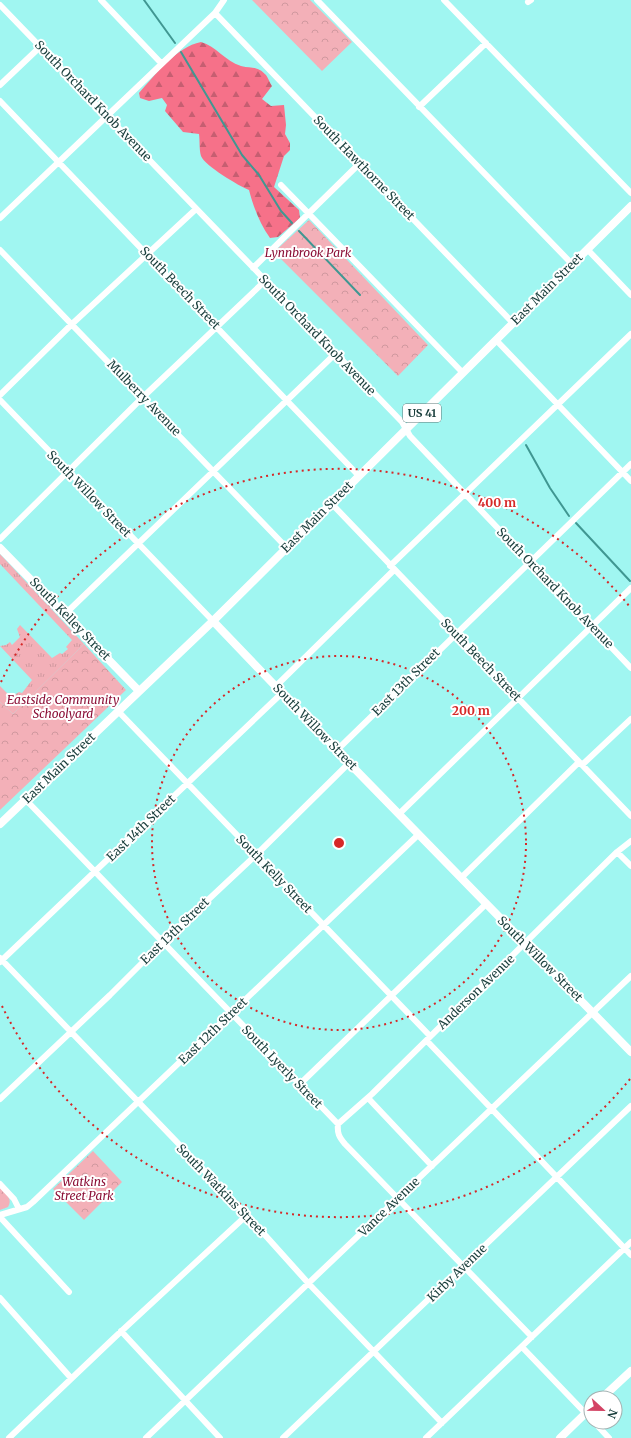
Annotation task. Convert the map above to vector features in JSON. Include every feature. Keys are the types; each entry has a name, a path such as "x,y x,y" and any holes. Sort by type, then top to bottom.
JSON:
{"main road":[{"name":"East Main Street","path":"0,824 213,621 631,206"},
{"name":"South Kelley Street","path":"0,548 139,691"},
{"name":"South Willow Street","path":"213,621 349,763 631,1052"},
{"path":"611,1390 631,1371"},
{"path":"560,1438 583,1419"}],"street":[{"path":"101,0 161,63"},
{"path":"0,218 215,13 224,0"},
{"path":"317,0 572,264"},
{"path":"444,0 631,193"},
{"name":"South Orchard Knob Avenue","path":"0,5 402,422 410,436 631,668"},
{"name":"South Hawthorne Street","path":"215,13 513,323"},
{"path":"419,107 486,43"},
{"path":"0,85 41,46"},
{"name":"South Beech Street","path":"0,101 359,476"},
{"path":"253,268 359,164"},
{"path":"281,185 463,373"},
{"path":"0,395 72,324 196,209"},
{"path":"587,249 631,295"},
{"name":"Mulberry Avenue","path":"0,250 143,397 286,548"},
{"path":"0,539 143,397 265,281"},
{"name":"East 14th Street","path":"1,960 187,783 279,689 392,568 465,494 631,334"},
{"path":"496,340 631,481"},
{"path":"64,615 335,354"},
{"name":"South Willow Street","path":"0,400 137,544 213,621"},
{"name":"East 13th Street","path":"337,750 455,633 631,464"},
{"name":"South Beech Street","path":"331,503 631,816"},
{"path":"399,814 631,588"},
{"name":"South Kelly Street","path":"118,711 392,996 491,1109 631,1255"},
{"path":"461,878 581,764 631,719"},
{"name":"East 13th Street","path":"0,1099 256,855 349,763"},
{"name":"South Lyerly Street","path":"26,800 230,1014 338,1124"},
{"name":"East 12th Street","path":"0,1216 27,1207 33,1202 419,834"},
{"name":"Anderson Avenue","path":"338,1124 368,1098 617,852 631,841"},
{"path":"617,852 631,866"},
{"path":"299,1085 486,904"},
{"name":"South Watkins Street","path":"1,960 247,1215 309,1284 442,1423"},
{"name":"Vance Avenue","path":"146,1438 631,976"},
{"path":"368,1098 432,1166"},
{"name":"Kirby Avenue","path":"283,1438 464,1267 631,1106"},
{"path":"338,1124 337,1131 344,1144 532,1337"},
{"path":"0,1184 14,1199 19,1209"},
{"path":"9,1438 121,1331 247,1215"},
{"path":"0,1216 69,1292"},
{"path":"426,1438 631,1242"},
{"path":"0,1298 71,1378"},
{"path":"121,1331 220,1438"},
{"path":"522,1347 583,1408"},
{"path":"602,1430 609,1438"}],"green space":[{"path":"252,0 310,0 352,42 322,71"},
{"path":"201,42 211,47 235,64 257,69 263,72 272,86 262,99 271,106 284,105 286,125 285,134 290,143 290,150 284,156 274,187 299,210 300,218 278,237 270,238 266,233 257,215 249,190 223,175 204,160 200,153 199,134 183,132 165,111 167,105 162,98 149,101 140,98 139,93 167,62 183,49"},
{"name":"Lynnbrook Park","path":"309,220 428,345 398,376 274,252"},
{"path":"0,554 84,644 13,714 0,702 0,686 11,697 19,692 22,693 32,680 0,646 6,645 10,642 12,645 20,637 17,629 20,625 52,658 60,653 62,654 68,649 66,647 72,640 0,564"},
{"name":"Eastside Community Schoolyard","path":"84,644 126,690 0,810 0,702 13,714"},
{"name":"Watkins Street Park","path":"93,1151 122,1182 84,1220 53,1189"},
{"path":"0,1187 8,1196 10,1201 8,1207 0,1210"}],"waterway":[{"path":"144,0 175,43"},
{"path":"181,52 242,155 259,175 281,211 292,223"},
{"path":"299,231 360,295"},
{"path":"526,445 550,488 569,516"},
{"path":"576,523 630,581"}]}
